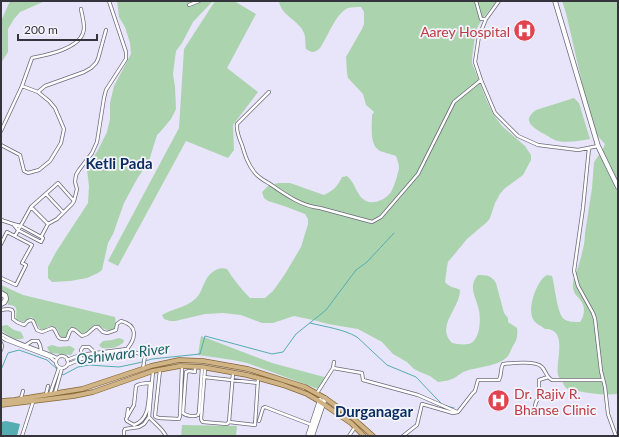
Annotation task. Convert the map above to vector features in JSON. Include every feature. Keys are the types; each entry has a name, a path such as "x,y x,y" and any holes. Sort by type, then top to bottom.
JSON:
{"main road":[{"path":"556,1 598,146 618,187"},
{"path":"1,401 82,389 151,366 178,360 203,361 248,369 299,385 323,397 353,418 373,436"},
{"path":"1,405 33,402 95,392 153,371 182,367 195,370 203,368 247,375 258,380 283,385 307,394 351,423 364,436"},
{"path":"312,436 323,397"},
{"path":"308,436 314,426"}],"street":[{"path":"13,224 18,230 41,242 43,238 41,237 48,224 57,219 74,201 77,189 75,182 76,175 92,153 97,142 106,90 126,59 126,52 109,1"},
{"path":"189,5 199,1"},
{"path":"476,1 481,19 486,19"},
{"path":"499,1 486,19 479,36 474,62 495,113 518,136 538,145 578,150 598,146"},
{"path":"1,131 22,86 32,58 63,50 81,37 84,28 83,17 80,9"},
{"path":"38,92 44,86 84,72 91,68 98,59 106,30"},
{"path":"269,92 237,124 236,129 246,158 256,175 293,200 315,208 372,222 381,217 418,174 454,102 481,80"},
{"path":"1,145 20,155 24,171 28,174 39,170 50,161 61,143 64,129 54,108 49,101 38,92 22,86"},
{"path":"589,148 583,208 574,271 578,286 595,319 608,414 616,436"},
{"path":"15,236 31,207 58,183 74,201"},
{"path":"46,194 64,212"},
{"path":"31,207 48,224"},
{"path":"1,220 20,226 41,237"},
{"path":"26,242 31,231"},
{"path":"1,244 7,232 32,245 22,264 26,265 16,285 1,278"},
{"path":"1,293 5,299 1,304"},
{"path":"1,310 12,310 13,319 24,325 28,321 33,321 37,330 42,332 52,328 54,329 58,338 62,340 67,339 72,329 82,336 87,334 95,326 107,333 116,330 117,324 121,321 130,326 134,331 132,343 127,349"},
{"path":"1,334 41,352 57,358 62,357 67,360"},
{"path":"132,335 133,339"},
{"path":"1,337 26,346"},
{"path":"26,346 32,341 38,341 41,352"},
{"path":"1,343 1,350"},
{"path":"81,359 80,355 82,348 85,346 89,347 97,355"},
{"path":"50,394 60,370 81,359 127,349 129,351 145,355 143,369"},
{"path":"41,352 56,362 56,365 60,370"},
{"path":"67,360 80,355 97,355"},
{"path":"56,362 57,358"},
{"path":"67,360 67,365"},
{"path":"317,393 334,362"},
{"path":"403,436 417,425 422,404 453,414 458,412 475,391 478,380 498,380 500,378 501,367 503,364 535,363 542,366 548,377 552,380 603,380"},
{"path":"160,370 155,416 156,418 179,419 182,367"},
{"path":"202,373 195,370 186,372 184,414 198,415 203,368"},
{"path":"203,368 202,421 255,425 258,380 233,380 204,377"},
{"path":"332,368 362,373 363,380 418,395 458,412"},
{"path":"50,394 60,370"},
{"path":"126,419 135,425 145,416 153,371"},
{"path":"229,422 233,372"},
{"path":"535,406 539,397 539,380 548,377"},
{"path":"124,436 125,429 139,427 144,424 149,417 151,383"},
{"path":"126,419 134,405 137,385 151,383"},
{"path":"48,386 50,394"},
{"path":"21,399 22,391"},
{"path":"22,436 33,402"},
{"path":"259,421 263,408 265,407 314,426"},
{"path":"126,419 128,409"},
{"path":"149,417 161,428 166,436"},
{"path":"350,436 355,427"}],"shaded area":[{"path":"10,1 45,1 20,12 14,19 8,29 8,52 1,63 1,21"},
{"path":"117,1 213,1 193,22 176,51 173,74 176,109 171,119 157,135 149,161 124,203 113,234 108,243 102,270 87,278 52,282 48,278 48,267 88,203 89,186 87,170 107,132 110,119 110,103 114,86 131,54 130,43 125,27 119,17"},
{"path":"215,1 234,1 256,14 227,68 258,92 233,125 234,150 228,158 186,141 118,266 108,261 179,128 184,49"},
{"path":"279,1 497,1 478,26 472,63 493,114 502,126 525,146 531,155 531,160 523,175 504,189 500,194 487,222 467,239 448,262 445,282 460,290 459,297 447,324 447,337 452,343 468,344 475,339 480,325 480,315 473,288 475,279 478,275 484,275 494,280 504,313 508,318 508,322 517,328 515,342 508,356 503,360 465,371 447,381 438,382 430,376 414,369 407,362 393,354 382,342 358,329 294,316 273,323 262,323 241,315 223,313 205,314 175,321 164,319 162,315 186,305 198,297 206,279 218,269 227,269 250,298 265,298 273,291 301,247 308,224 308,219 305,214 268,201 264,198 262,192 269,185 290,183 324,195 335,188 342,177 347,176 363,199 369,202 376,202 386,197 391,192 395,184 399,168 396,156 380,151 376,148 372,130 372,115 374,112 366,105 363,94 348,78 347,73 346,57 364,24 364,12 361,7 348,8 343,11 339,15 320,48 315,52 312,52 306,49 305,35 302,29 286,14 280,6"},
{"path":"562,1 618,1 618,394 593,394 571,391 566,388 558,375 559,340 557,334 552,330 545,329 534,321 531,314 534,295 540,282 547,275 552,276 558,306 564,319 580,322 583,317 584,306 574,292 573,282 584,245 594,162 605,144 595,133"},
{"path":"574,98 579,103 590,139 570,142 558,141 552,139 530,124 529,117 536,110"},
{"path":"1,285 23,295 115,317 115,327 113,330 109,330 94,325 84,334 76,328 71,327 69,328 66,337 63,338 53,326 44,330 40,329 31,317 23,322 17,320 16,309 12,305 8,305 7,296 1,290"},
{"path":"7,325 14,330 21,332 24,338 15,339 1,330 1,326"},
{"path":"201,336 272,363 328,378 321,390 247,363 198,355"},
{"path":"119,338 124,340 123,343 115,347 102,348 99,345 103,341"},
{"path":"52,345 59,347 70,346 75,349 71,355 50,353 47,347"},
{"path":"6,421 20,424 17,436 1,436 1,422"},
{"path":"182,425 237,426 236,436 181,436"}],"waterway":[{"name":"Oshiwara River","path":"62,374 63,375 78,367 89,365 119,367 152,359 200,354 205,336 272,354 283,352 296,334 326,310 356,270 367,262 394,233"},
{"path":"310,323 352,334 387,365 416,377 443,405 454,408"},
{"name":"Oshiwara River","path":"1,370 8,353 19,350 47,360 58,370"}],"place":[{"name":"Aarey Hospital","path":"525,31"},
{"name":"Dr. Rajiv R. Bhanse Clinic","path":"499,401"}],"district":[{"name":"Ketli Pada","path":"119,163"},
{"name":"Durganagar","path":"374,411"}]}
